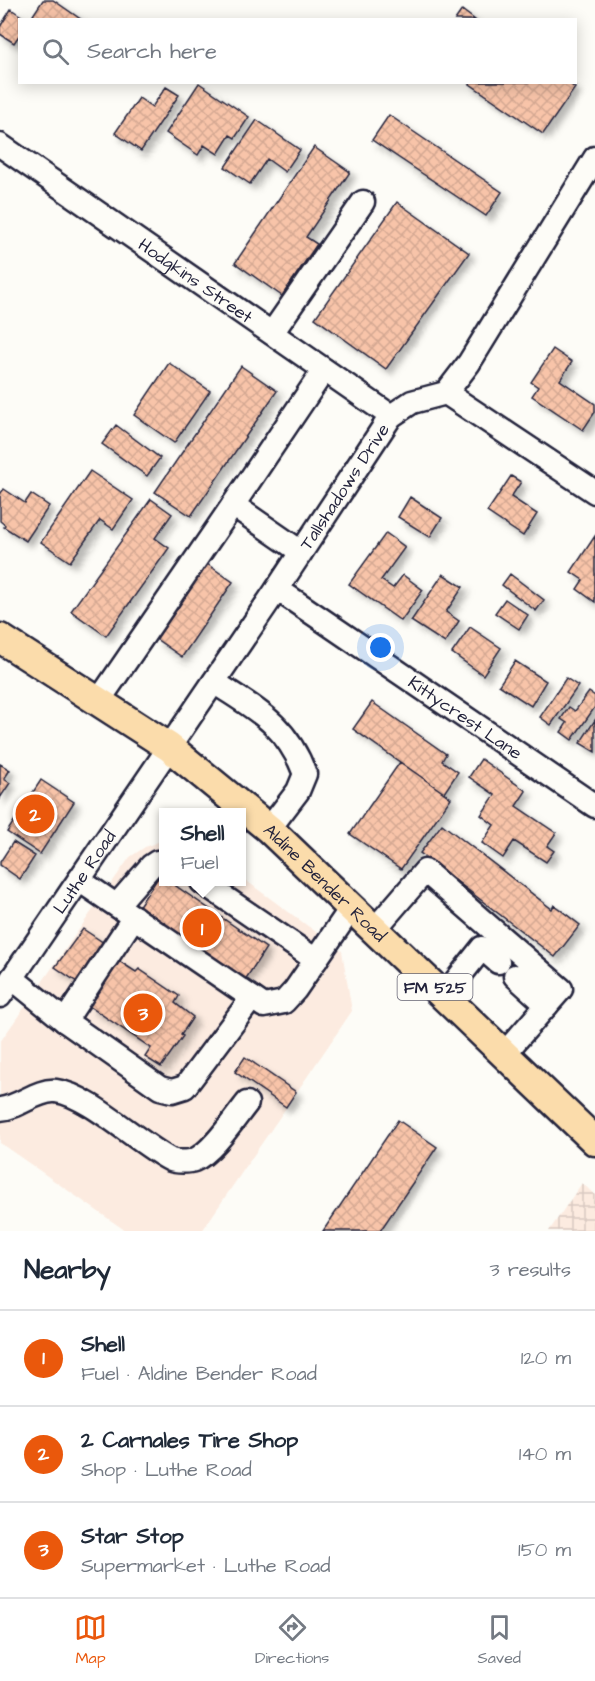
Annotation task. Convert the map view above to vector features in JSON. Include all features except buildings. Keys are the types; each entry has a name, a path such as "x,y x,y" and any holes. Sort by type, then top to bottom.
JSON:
{"main road":[{"name":"Aldine Bender Road","path":"0,638 169,747 243,808"},
{"name":"Aldine Bender Road","path":"246,810 269,829 595,1141"}],"street":[{"name":"Hodgkins Street","path":"0,145 391,416"},
{"path":"595,158 479,349 446,393 595,492"},
{"path":"272,333 363,202"},
{"path":"98,702 324,370"},
{"name":"Tallshadows Drive","path":"169,747 391,416 412,402 446,393"},
{"path":"233,505 301,552"},
{"name":"Kittycrest Lane","path":"277,589 595,806"},
{"path":"214,682 274,722 299,758 305,774 297,790 269,829"},
{"name":"Luthe Road","path":"6,987 169,747"},
{"path":"65,1021 151,866 159,862"},
{"path":"375,930 425,871 498,955 547,1005"},
{"path":"79,880 264,1006 284,1002 295,990 351,908"},
{"path":"208,886 316,960"},
{"path":"444,996 498,955"},
{"path":"498,955 561,989 504,1054"},
{"path":"6,987 65,1021 160,1088 172,1091 184,1087 252,998"},
{"path":"0,1109 11,1108 41,1094 54,1091 68,1094 173,1161 194,1160 213,1145 247,1103"}],"shaded area":[{"path":"159,842 159,886 246,886 246,881 342,951 352,1011 202,1231 126,1231 0,1143 0,1042 130,857"},
{"path":"582,1183 595,1195 595,1231 549,1231"}],"place":[{"name":"2 Carnales Tire Shop","path":"35,814"},
{"name":"Shell","path":"202,928"},
{"name":"Star Stop","path":"143,1013"}]}
